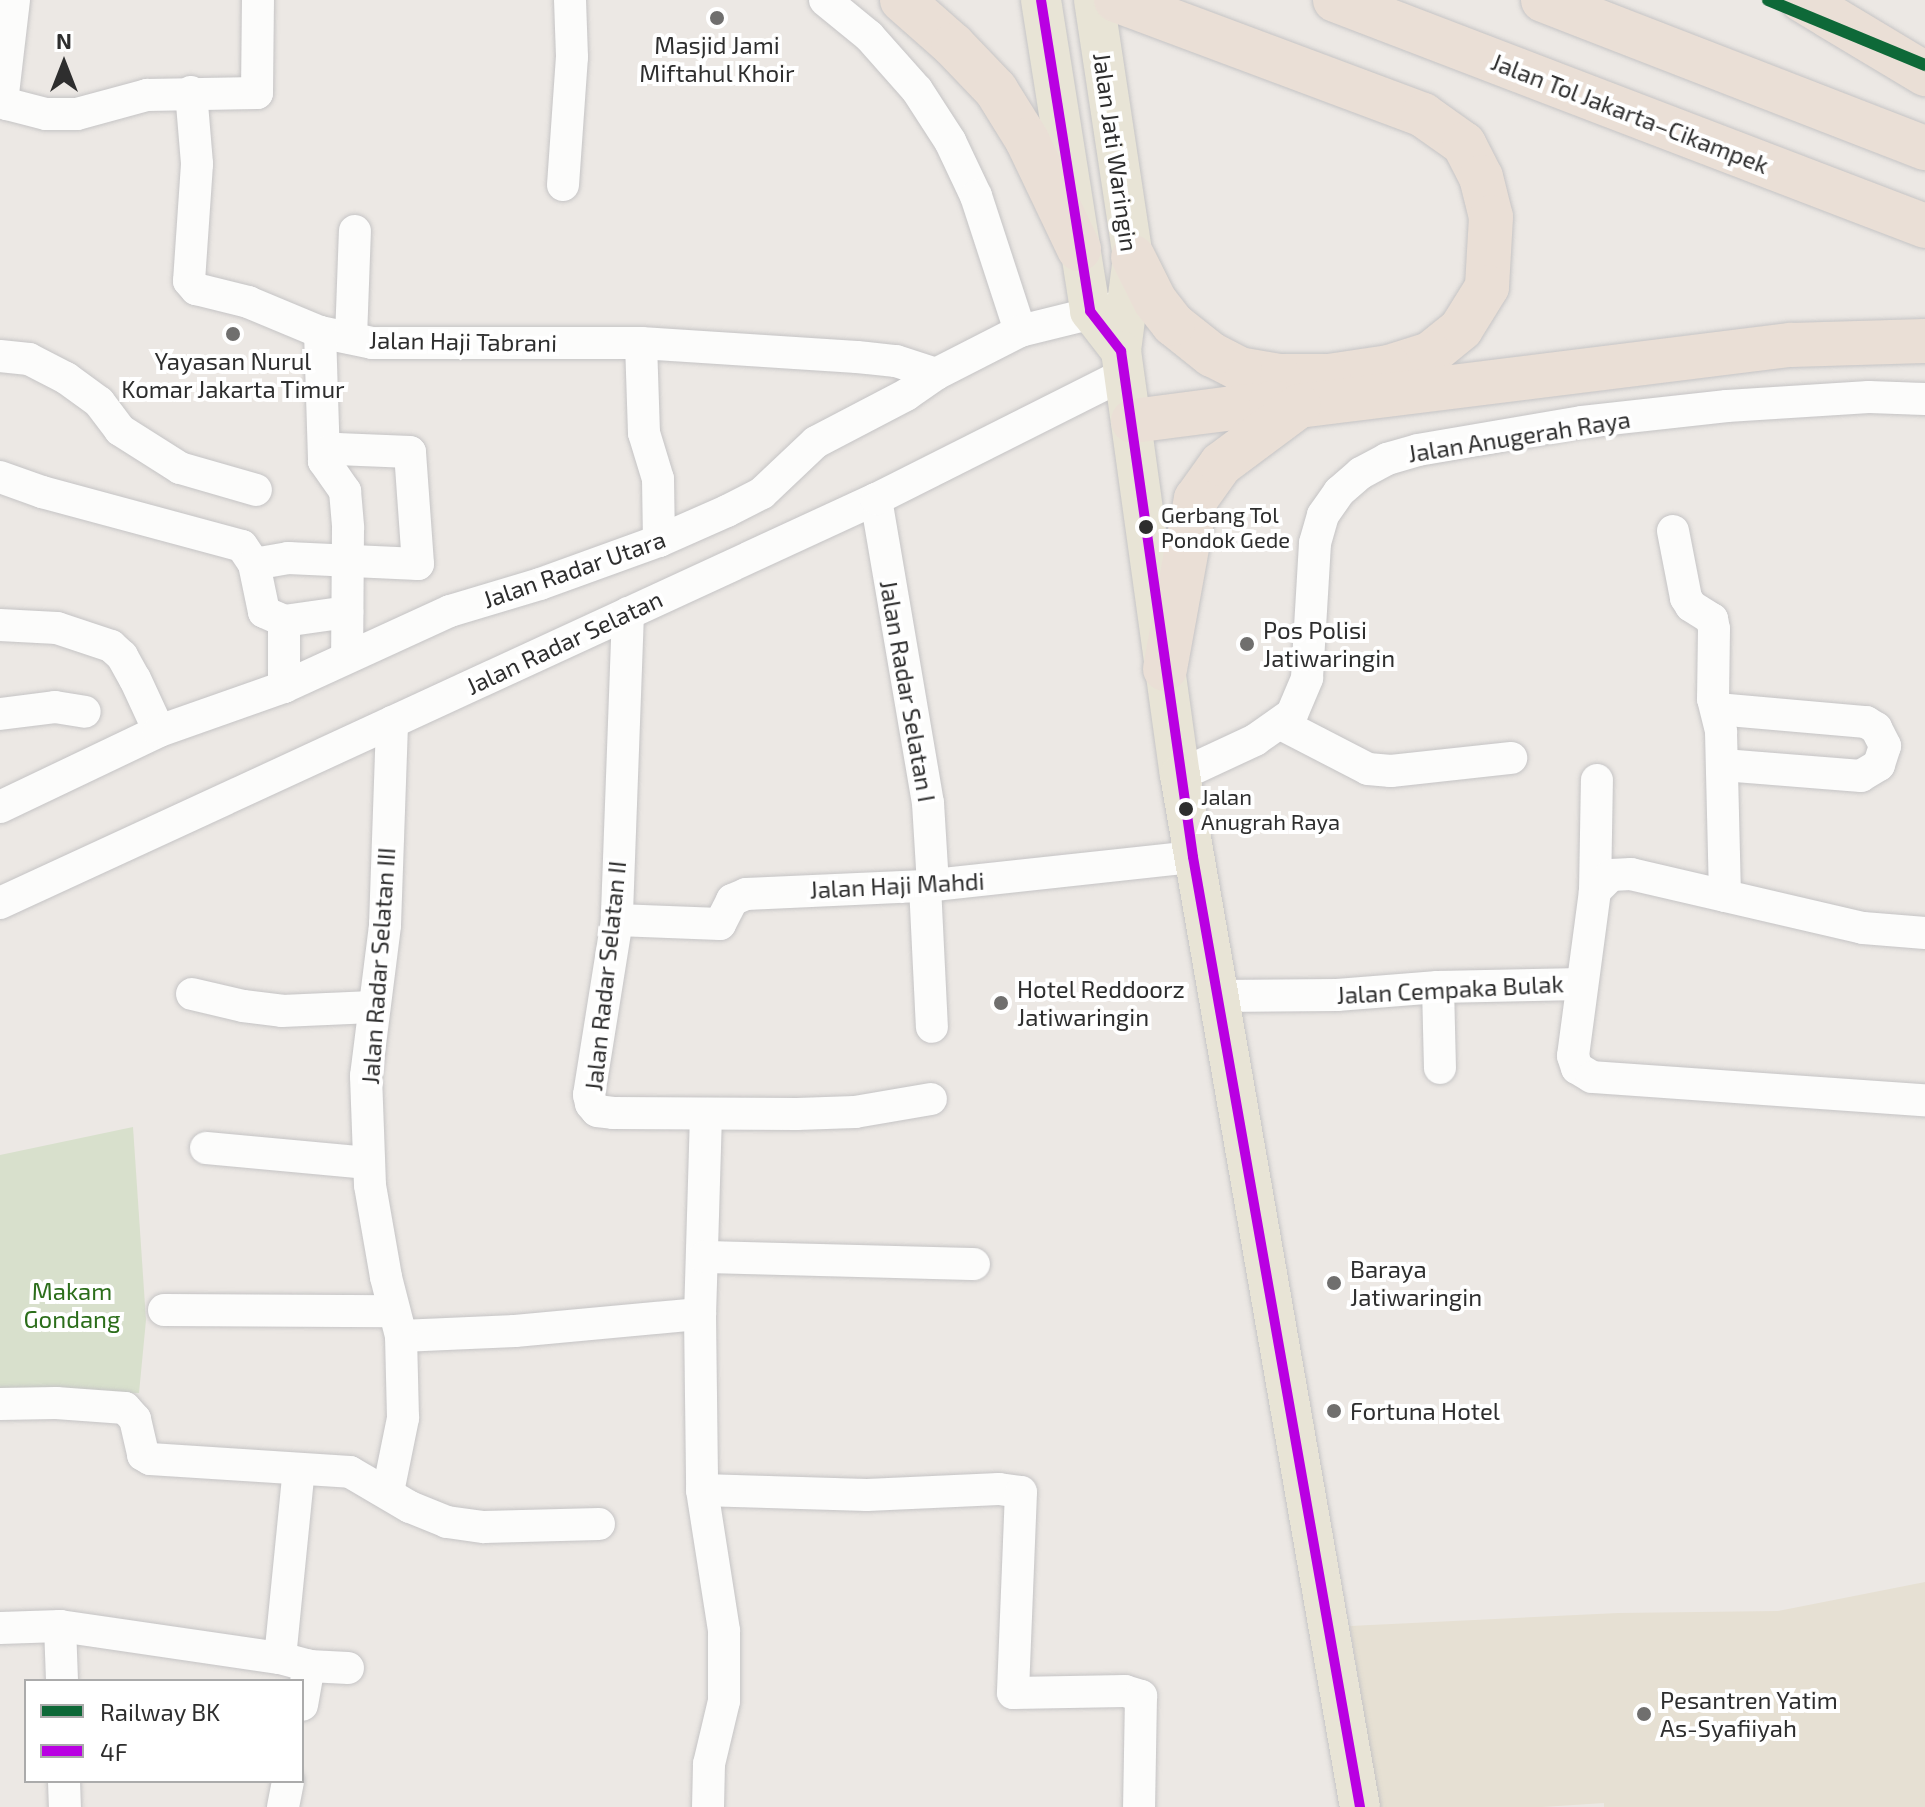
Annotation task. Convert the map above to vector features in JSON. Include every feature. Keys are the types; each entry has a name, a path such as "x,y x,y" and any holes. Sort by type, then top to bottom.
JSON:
{"highway":[{"path":"902,0 953,45 996,90 1027,140 1079,249"},
{"path":"1116,0 1423,115 1464,144 1481,177 1491,217 1487,287 1461,329 1430,354 1389,367 1329,376 1266,374 1240,369 1212,355 1173,324 1155,301 1133,257"},
{"name":"Jalan Tol Jakarta–Cikampek","path":"1335,0 1925,226"},
{"path":"1543,0 1925,148"},
{"path":"1802,0 1925,74"},
{"path":"1133,421 1271,403 1299,406 1791,345 1925,341"},
{"path":"1165,669 1196,499 1221,464 1299,406"}],"main road":[{"name":"Jalan Jati Waringin","path":"1041,0 1079,249 1109,308 1123,363 1193,857 1360,1807"},
{"name":"Jalan Jati Waringin","path":"1094,0 1133,257 1109,308"}],"street":[{"path":"14,0 3,93 7,104 46,114 77,114 134,98 191,92 257,93 258,0"},
{"path":"563,185 572,57 570,0"},
{"path":"825,0 869,36 917,90 950,141 976,196 1020,331"},
{"name":"Jalan Haji Tabrani","path":"191,92 197,164 191,285 248,302 320,332 372,343 641,343 896,361 936,374"},
{"path":"351,338 355,231"},
{"name":"Jalan Radar Utara","path":"0,807 159,731 284,687 450,611 540,584 659,541 762,493 816,442 906,395 936,374 1020,331 1109,308"},
{"path":"320,332 324,461 345,491 347,656"},
{"path":"641,343 644,433 658,479 659,541"},
{"path":"0,356 29,359 66,378 99,402 120,430 180,468 256,490"},
{"name":"Jalan Radar Selatan","path":"0,903 876,499 1123,363"},
{"name":"Jalan Anugerah Raya","path":"1281,724 1292,714 1307,678 1315,543 1323,515 1339,492 1361,473 1387,459 1582,422 1869,397 1925,399"},
{"path":"254,564 288,558 418,564 412,455 408,451 337,449 328,452 324,461"},
{"path":"0,477 42,492 233,541 248,552 254,564 264,612 284,621 347,612"},
{"name":"Jalan Radar Selatan I","path":"876,499 928,803 932,1027"},
{"path":"1673,531 1686,598 1691,606 1712,619 1713,699 1717,709 1723,765 1725,896"},
{"name":"Jalan Radar Selatan II","path":"628,613 617,920 589,1095 597,1111 706,1114"},
{"path":"284,621 284,687"},
{"path":"0,625 57,628 111,646 122,656 135,679 159,731"},
{"path":"0,714 55,707 85,712"},
{"path":"1717,709 1866,722 1876,728 1885,746 1879,765 1861,776 1723,765"},
{"name":"Jalan Radar Selatan III","path":"388,1492 403,1418 397,1324 368,1163 371,1137 366,1076 372,1007 385,925 392,722"},
{"path":"1180,775 1281,724 1368,769 1391,771 1511,758"},
{"path":"1581,984 1595,891 1597,780"},
{"name":"Jalan Haji Mahdi","path":"617,920 720,924 732,900 746,894 929,885 1193,857"},
{"path":"1595,891 1602,881 1621,873 1863,928 1925,933"},
{"name":"Jalan Cempaka Bulak","path":"1217,996 1337,995 1438,987 1581,984 1573,1056 1577,1068 1592,1077 1925,1100"},
{"path":"1438,987 1440,1068"},
{"path":"192,994 282,1011 372,1007"},
{"path":"708,1807 709,1764 724,1701 724,1631 702,1490 700,1314 706,1114 855,1112 931,1099"},
{"path":"206,1148 368,1163"},
{"path":"704,1257 974,1264"},
{"path":"164,1310 515,1331 700,1314"},
{"path":"0,1404 56,1403 125,1408 135,1419 146,1457 350,1472 410,1507 447,1522 484,1527 599,1524"},
{"path":"298,1679 295,1662 299,1469"},
{"path":"702,1490 867,1495 999,1489 1021,1492 1013,1693 1125,1691 1141,1696 1139,1807"},
{"path":"60,1626 62,1679"},
{"path":"0,1628 60,1626 348,1668"},
{"path":"64,1783 65,1807"},
{"path":"283,1807 288,1783"}],"shaded area":[{"name":"Pesantren Yatim As-Syafiiyah","path":"1925,1582 1925,1807 1604,1807 1604,1803 1543,1807 1379,1807 1350,1626 1618,1613 1778,1611"}],"green space":[{"name":"Makam Gondang","path":"133,1127 146,1320 139,1393 0,1397 0,1155"}],"rail line":[{"name":"BK","path":"1768,0 1925,65"}],"transit line":[{"name":"4F","path":"1041,0 1090,311 1121,351 1193,857 1360,1807"}],"place":[{"name":"Masjid Jami Miftahul Khoir","path":"717,18"},
{"name":"Yayasan Nurul Komar Jakarta Timur","path":"233,334"},
{"name":"Gerbang Tol Pondok Gede","path":"1146,527"},
{"name":"Pos Polisi Jatiwaringin","path":"1247,644"},
{"name":"Jalan Anugrah Raya","path":"1186,809"},
{"name":"Hotel Reddoorz Jatiwaringin","path":"1001,1003"},
{"name":"Baraya Jatiwaringin","path":"1334,1283"},
{"name":"Fortuna Hotel","path":"1334,1411"},
{"name":"Pesantren Yatim As-Syafiiyah","path":"1644,1714"}]}
